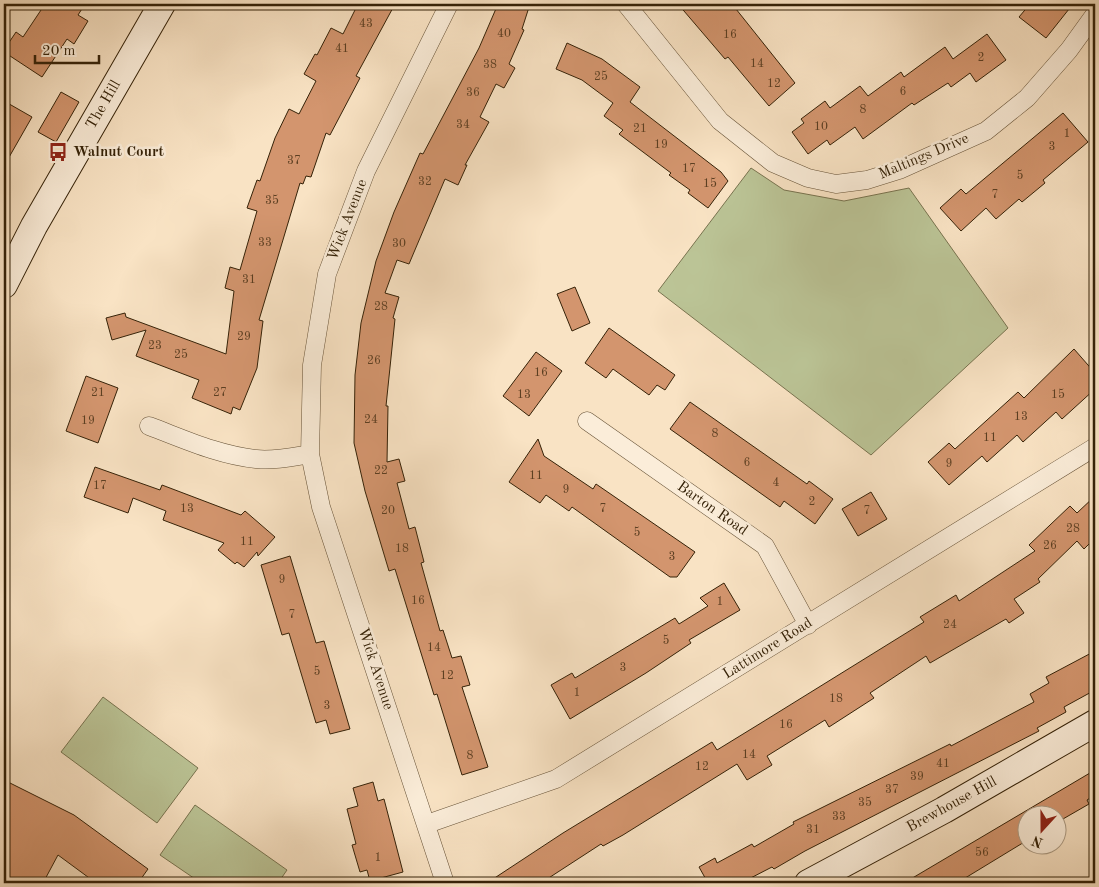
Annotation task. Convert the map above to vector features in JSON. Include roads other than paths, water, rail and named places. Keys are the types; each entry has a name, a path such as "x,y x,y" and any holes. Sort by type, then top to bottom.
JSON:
{"street":[{"name":"The Hill","path":"4,285 34,226 162,4"},
{"name":"Wick Avenue","path":"445,883 321,507 310,454 312,365 327,274 366,171 449,4"},
{"name":"Maltings Drive","path":"626,4 720,121 772,162 808,178 836,184 866,180 899,170 986,131 1027,98 1069,50 1095,14"},
{"name":"Barton Road","path":"587,421 765,546 808,625"},
{"path":"149,426 210,450 236,456 278,459 310,454"},
{"name":"Lattimore Road","path":"426,824 556,779 1095,447"},
{"name":"Brewhouse Hill","path":"808,883 944,810 1095,724"}],"place":[{"name":"Walnut Court","path":"58,152"}]}
